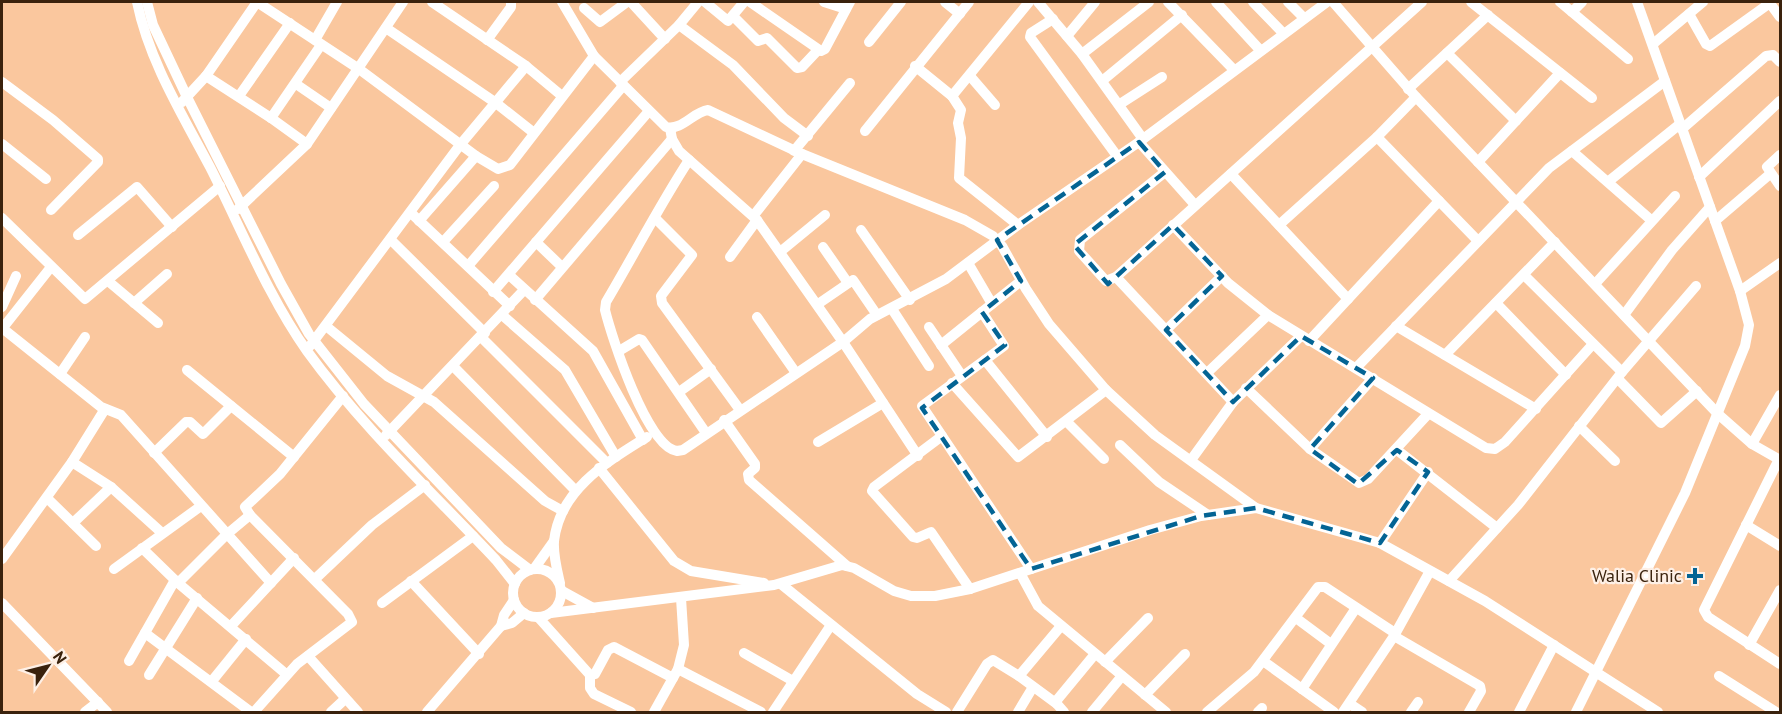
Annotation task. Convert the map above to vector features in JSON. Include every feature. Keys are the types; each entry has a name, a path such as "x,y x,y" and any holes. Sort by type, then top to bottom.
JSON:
{"street":[{"path":"136,2 151,52 233,213 307,350 343,396 501,548 532,569 549,572 561,587 594,608"},
{"path":"147,2 153,25 187,97 281,284 315,341 425,485 515,584"},
{"path":"178,106 206,76 257,2 359,69 460,145 498,169 505,168 594,56"},
{"path":"271,118 296,84 337,2"},
{"path":"233,213 307,144 403,2"},
{"path":"432,2 526,66 562,96"},
{"path":"487,40 511,7 511,2"},
{"path":"562,2 594,56 671,134 689,160 756,218 818,304 918,456"},
{"path":"572,17 582,5 600,22 629,2 665,39"},
{"path":"468,266 621,84 679,25 698,2"},
{"path":"705,2 726,21 734,17 744,2"},
{"path":"750,2 818,50"},
{"path":"734,17 758,41 767,38 797,68 802,67 818,50 825,49 848,5 824,2"},
{"path":"869,42 901,2"},
{"path":"945,2 960,14"},
{"path":"865,131 915,66 969,2"},
{"path":"952,96 1029,2"},
{"path":"1038,2 1120,104 1141,140 1165,172 1195,205"},
{"path":"1067,36 1095,2"},
{"path":"1082,54 1149,2"},
{"path":"1168,2 1234,70"},
{"path":"1216,2 1260,50"},
{"path":"1253,2 1283,33"},
{"path":"1288,2 1303,17"},
{"path":"689,160 665,197 656,219 605,306 636,400 655,432 668,448 677,451 683,450 724,420 843,342 877,315 910,300 968,263 1018,225 1141,140 1303,17 1327,2"},
{"path":"1334,2 1412,93 1718,414 1752,444 1780,460 1704,610 1708,617 1780,664"},
{"path":"1165,172 1078,243 1079,251 1104,279 1109,281 1116,277 1420,2"},
{"path":"1471,2 1592,98"},
{"path":"1560,2 1628,59"},
{"path":"1572,12 1582,2"},
{"path":"1653,44 1703,2"},
{"path":"1689,14 1706,44 1710,46 1770,2 1780,17"},
{"path":"1576,712 1685,493 1748,336 1747,313 1740,291 1665,81 1640,3"},
{"path":"1102,81 1182,15"},
{"path":"1279,225 1377,137 1447,53 1488,15"},
{"path":"1053,19 1031,33 1030,37 1117,156"},
{"path":"239,96 290,23"},
{"path":"679,25 733,65 784,118 808,136"},
{"path":"386,28 534,133"},
{"path":"1447,53 1516,122"},
{"path":"1608,181 1681,126 1766,57 1773,55 1780,62"},
{"path":"415,217 460,145 526,66"},
{"path":"915,66 952,96 961,110 958,123 961,138 960,180 1018,225"},
{"path":"1478,162 1560,73"},
{"path":"206,76 239,96 307,144"},
{"path":"970,76 995,105"},
{"path":"1120,104 1162,77"},
{"path":"1356,368 1550,168 1665,81"},
{"path":"2,82 53,120 98,159 98,162 51,210"},
{"path":"730,257 808,136 850,83"},
{"path":"296,84 332,108"},
{"path":"1699,177 1780,101"},
{"path":"535,300 671,134 700,112 708,110 798,152 965,219 998,240 1049,324 1106,390 1155,435 1256,508 1380,543 1449,581 1659,712"},
{"path":"494,292 649,111"},
{"path":"1377,137 1478,241"},
{"path":"2,144 46,179"},
{"path":"1572,151 1651,220"},
{"path":"1780,154 1768,164 1770,174 1780,186"},
{"path":"307,350 391,240 476,156"},
{"path":"1231,174 1348,299"},
{"path":"1715,221 1770,174"},
{"path":"78,235 136,186 172,227"},
{"path":"2,218 86,299 220,186"},
{"path":"443,242 494,186"},
{"path":"1595,284 1675,196"},
{"path":"1191,460 1233,402 1246,388 1348,299 1439,201"},
{"path":"1624,315 1672,250 1710,207"},
{"path":"780,252 825,215"},
{"path":"415,217 494,292 506,310 565,370 607,463"},
{"path":"656,219 692,255 661,301 740,410"},
{"path":"1173,225 1222,276 1268,315 1486,448 1495,449 1505,442 1593,344"},
{"path":"861,230 910,300"},
{"path":"391,240 607,463 674,561 691,571 778,585 917,694 946,712"},
{"path":"536,242 562,267"},
{"path":"1445,355 1555,243"},
{"path":"823,247 848,283"},
{"path":"968,263 992,304"},
{"path":"1740,291 1780,263"},
{"path":"51,267 2,328 105,409 121,415 271,583"},
{"path":"134,303 167,274"},
{"path":"509,275 593,351 643,440"},
{"path":"1524,275 1593,344 1661,423 1697,391"},
{"path":"2,307 16,276"},
{"path":"1166,330 1222,276"},
{"path":"1116,277 1233,402"},
{"path":"818,304 854,280 877,315"},
{"path":"108,281 158,323"},
{"path":"940,345 1021,281"},
{"path":"1449,581 1541,477 1620,375 1696,286"},
{"path":"385,435 524,290"},
{"path":"1496,303 1566,375"},
{"path":"892,309 929,366"},
{"path":"982,312 1004,345 922,404 922,408 1026,571 1032,598 1061,626 1166,712"},
{"path":"1207,373 1268,315"},
{"path":"757,317 796,373"},
{"path":"326,326 387,376 423,395 545,501 563,511"},
{"path":"1396,326 1536,409"},
{"path":"928,327 962,376"},
{"path":"60,374 85,336"},
{"path":"619,351 642,340 706,433"},
{"path":"985,360 1047,436"},
{"path":"453,366 575,490"},
{"path":"679,392 711,369"},
{"path":"187,370 294,457"},
{"path":"1311,449 1373,378"},
{"path":"952,383 1016,456 1024,454 1106,390"},
{"path":"1246,388 1311,449 1359,483 1368,479 1428,414"},
{"path":"1752,444 1780,395"},
{"path":"145,633 252,712 286,674 352,622 348,614 315,579 246,510 246,505 294,457 343,396"},
{"path":"818,442 883,403"},
{"path":"154,453 186,422 190,422 199,432 205,433 231,406"},
{"path":"2,559 72,462 105,409"},
{"path":"724,420 755,464 755,468 748,474 749,480 847,566 894,591 911,596 934,596 970,590 1150,530 1208,515 1256,508"},
{"path":"1066,422 1104,459"},
{"path":"1579,426 1615,461"},
{"path":"444,712 430,709 501,626 504,615 514,600 515,584 518,578 532,569 554,542 563,511 575,490 607,463 655,432"},
{"path":"942,436 874,487 872,491 914,537 917,538 931,532 970,590"},
{"path":"1120,445 1159,482 1208,515"},
{"path":"1397,450 1497,528"},
{"path":"72,462 111,487 162,533"},
{"path":"1380,543 1428,472"},
{"path":"315,579 372,525 425,485"},
{"path":"73,523 111,487"},
{"path":"47,498 96,546"},
{"path":"114,569 201,506"},
{"path":"129,661 176,582 250,515"},
{"path":"1746,525 1780,546"},
{"path":"382,603 473,536"},
{"path":"551,613 561,599 554,542"},
{"path":"142,548 176,582 286,674"},
{"path":"231,626 294,558"},
{"path":"538,617 551,613 778,585 828,568 847,566"},
{"path":"1362,712 1346,708 1395,634 1430,571"},
{"path":"411,581 479,654"},
{"path":"1207,712 1247,679 1296,618 1316,588 1321,586 1480,686 1481,691 1469,712"},
{"path":"1749,645 1780,590"},
{"path":"149,675 197,598"},
{"path":"654,712 676,674 685,640 681,598"},
{"path":"514,600 524,613 538,617 590,675 590,688 594,694 630,712"},
{"path":"2,603 31,636 107,712"},
{"path":"1302,689 1356,608"},
{"path":"501,626 512,623 524,613"},
{"path":"1104,662 1148,618"},
{"path":"1296,618 1331,644"},
{"path":"773,712 831,625"},
{"path":"1019,675 1061,626"},
{"path":"212,681 246,639"},
{"path":"1519,712 1554,645"},
{"path":"590,675 595,674 612,647 761,712"},
{"path":"744,653 793,681"},
{"path":"1061,708 1057,700 1095,654"},
{"path":"1145,694 1185,654"},
{"path":"308,656 344,700 358,712"},
{"path":"957,712 990,662 997,661 1061,708"},
{"path":"1263,661 1334,712"},
{"path":"1092,712 1122,676"},
{"path":"1719,676 1779,712"},
{"path":"1018,712 1033,687"},
{"path":"331,712 344,700"},
{"path":"85,712 98,702"},
{"path":"1411,712 1418,702"},
{"path":"1635,712 1643,703"}],"highlighted area":[{"path":"1139,142 1165,172 1074,245 1108,284 1173,225 1222,276 1166,330 1233,402 1301,336 1373,378 1310,449 1358,484 1397,450 1428,472 1380,543 1256,508 1201,516 1031,569 922,408 1005,345 982,312 1021,281 997,240"}],"place":[{"name":"Walia Clinic","path":"1695,576"}]}
